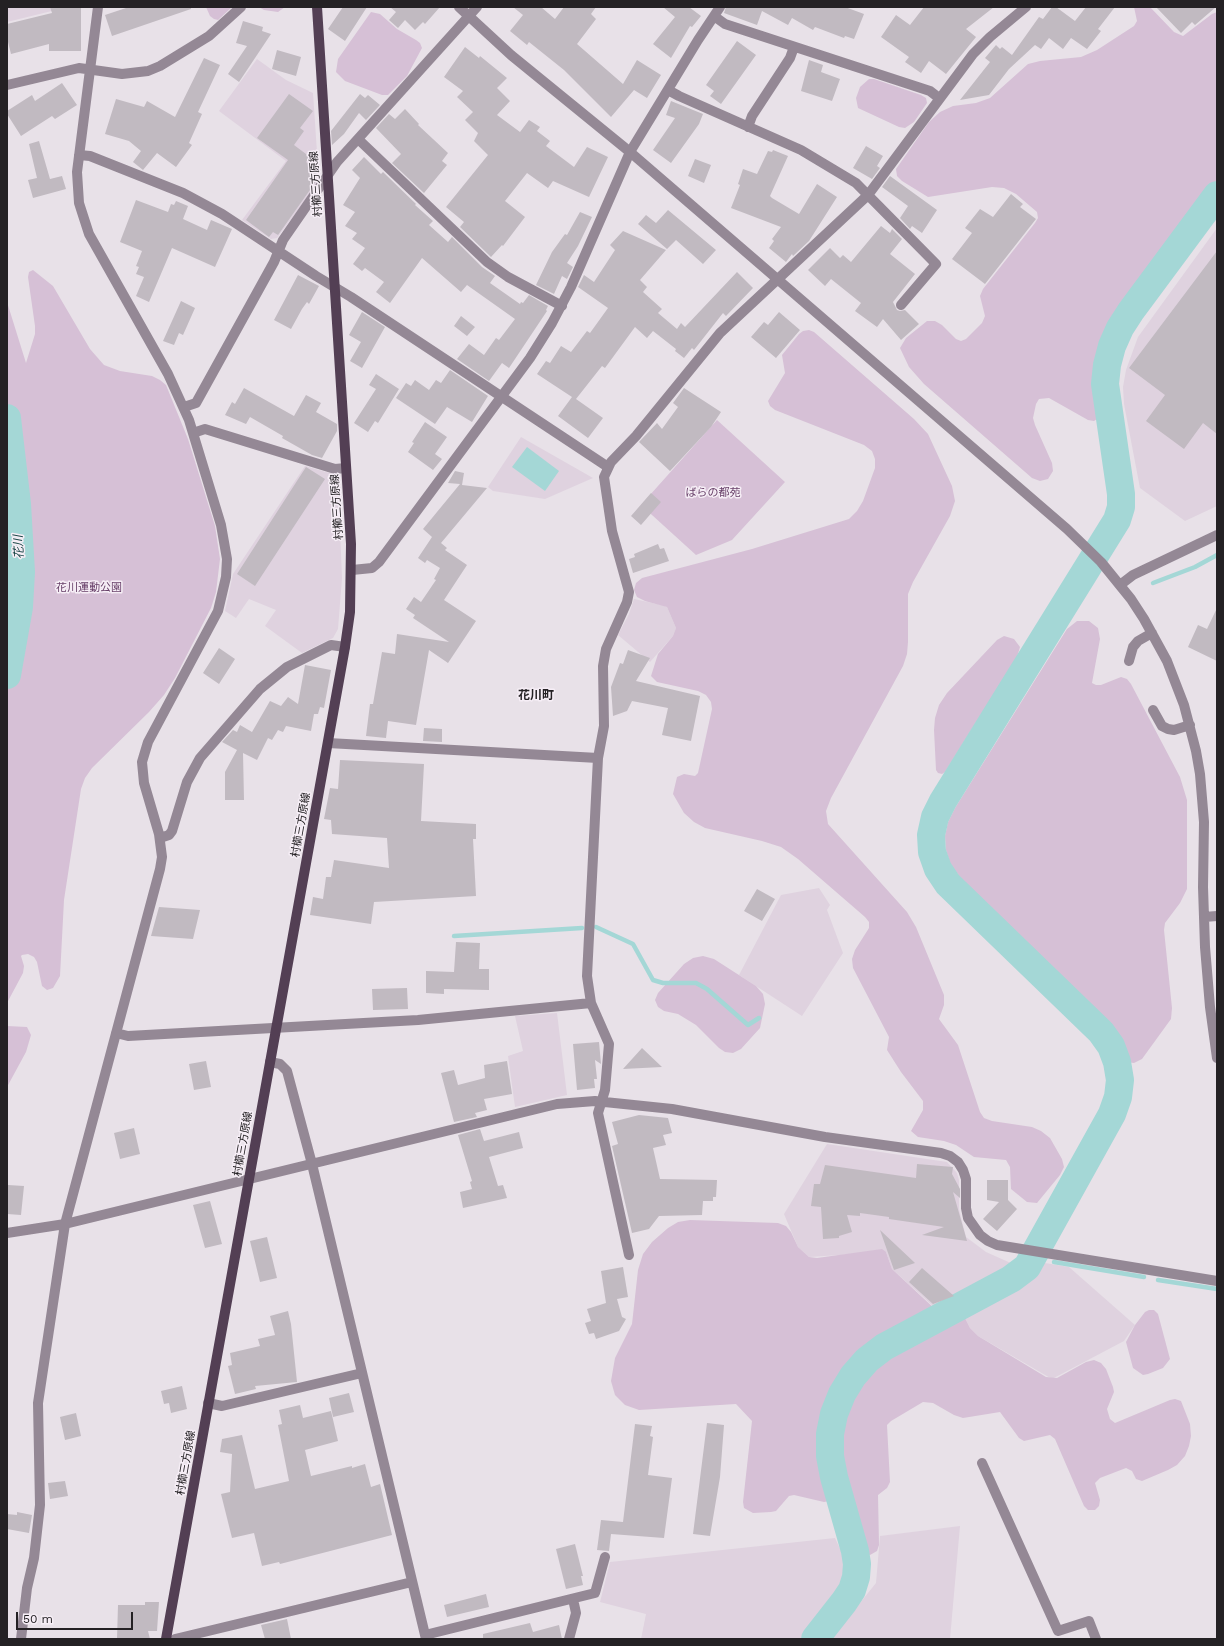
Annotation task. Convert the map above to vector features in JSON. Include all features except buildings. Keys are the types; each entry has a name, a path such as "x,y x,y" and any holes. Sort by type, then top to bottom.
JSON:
{"main road":[{"name":"村櫛三方原線","path":"166,1639 328,743 345,647 350,606 352,570 317,7"}],"street":[{"path":"21,1639 34,1558 40,1505 38,1403 65,1224 162,857 160,838 142,773 144,752 213,621 223,594 226,577 226,553 222,524 184,408 168,374 89,234 79,203 77,172 98,7"},
{"path":"7,85 79,68 122,74 148,72 209,36 241,7"},
{"path":"459,7 534,75 630,152 1086,546 1120,585 1152,633 1176,683 1190,725 1198,759 1203,798 1204,917 1207,977 1216,1040 1217,1058"},
{"path":"184,408 196,403 283,240 337,162 477,7"},
{"path":"352,570 372,568 379,562 534,352 562,306 630,152 720,7"},
{"path":"628,1255 598,1113 605,1090 609,1044 591,1003 587,976 598,758 604,726 603,666 606,649 627,602 629,592 612,531 604,477 608,467 636,436 720,333 868,195 939,98 979,48 1026,7"},
{"path":"714,16 725,24 930,91 939,98"},
{"path":"748,127 752,116 790,58 794,47"},
{"path":"668,90 801,150 856,184 868,195 936,264 901,305"},
{"path":"358,139 487,262 508,277 562,306"},
{"path":"79,155 90,156 196,200 222,214 608,467"},
{"path":"193,433 205,429 335,469 346,468"},
{"path":"1120,585 1133,575 1217,535"},
{"path":"1130,662 1133,647 1138,641 1152,633"},
{"path":"160,838 169,835 172,831 187,782 200,758 260,689 277,674 331,645 345,647"},
{"path":"1153,710 1162,726 1168,729 1174,730 1190,725"},
{"path":"328,743 598,758"},
{"path":"1204,917 1217,916"},
{"path":"116,1033 128,1036 276,1026 418,1020 591,1003"},
{"path":"270,1062 280,1064 287,1071 312,1164 426,1637 595,1593 605,1557"},
{"path":"7,1233 65,1224 557,1104 582,1101 672,1109 826,1137 941,1153 950,1156 958,1162 963,1170 966,1179 966,1208 973,1227 980,1235 997,1245 1217,1281"},
{"path":"208,1403 222,1406 362,1373"},
{"path":"982,1463 1058,1631 1089,1621 1096,1639"},
{"path":"175,1639 412,1582"},
{"path":"569,1639 576,1612 573,1599"}],"shaded area":[{"path":"7,7 68,7 7,22"},
{"path":"257,59 286,80 313,93 319,182 277,238 271,239 242,220 286,161 219,111"},
{"path":"1217,228 1217,506 1185,521 1140,488 1124,404 1123,387 1126,370 1138,337"},
{"path":"521,437 593,478 545,499 493,491 488,487"},
{"path":"305,466 333,474 338,481 342,578 338,629 333,638 302,653 265,626 276,610 249,599 236,618 225,611 233,574"},
{"path":"634,599 667,607 676,628 673,636 650,662 618,635 629,614"},
{"path":"819,888 830,905 827,910 843,953 802,1016 739,975 781,895"},
{"path":"557,1013 567,1095 515,1107 508,1056 523,1051 515,1016"},
{"path":"827,1144 947,1162 957,1173 959,1180 959,1209 966,1237 986,1252 1013,1264 934,1307 892,1269 886,1252 809,1257 798,1247 784,1214"},
{"path":"1039,1262 1069,1267 1135,1325 1124,1341 1052,1379 978,1336 970,1328 964,1316 1029,1280"},
{"path":"960,1526 950,1639 831,1639 876,1583 880,1536"},
{"path":"835,1538 844,1557 843,1579 835,1594 800,1639 641,1639 646,1614 600,1602 610,1562"}],"green space":[{"path":"206,7 232,7 218,20 210,16"},
{"path":"259,7 285,7 278,12 264,10"},
{"path":"1134,7 1150,7 1174,32 1183,36 1212,14 1217,12 1217,186 1115,325 1106,344 1101,364 1099,384 1100,417 1094,421 1088,420 1049,398 1039,399 1036,404 1033,418 1052,463 1053,471 1048,479 1040,481 1032,478 924,384 909,367 900,348 906,338 927,321 935,321 942,325 956,339 961,341 966,339 982,323 985,316 980,296 983,289 1035,223 1038,218 1037,212 1016,194 1004,188 992,187 928,197 902,181 897,176 896,169 929,122 940,112 953,106 976,103 990,98 1028,64 1040,61 1081,57 1097,50 1134,26 1137,21"},
{"path":"371,12 380,14 397,29 420,43 422,48 407,76 388,95 382,95 345,81 336,72 338,59"},
{"path":"869,79 874,79 921,95 926,98 927,103 914,122 905,128 899,127 858,108 856,98 860,87"},
{"name":"花川運動公園","path":"33,270 53,286 90,349 104,365 120,371 152,376 166,385 188,439 215,526 220,559 216,592 211,608 175,678 164,695 149,712 92,768 85,778 81,789 64,900 60,976 53,988 47,990 42,986 37,962 34,957 28,954 22,955 24,966 23,973 7,1003 7,302 26,363 35,334 28,277 29,272"},
{"path":"809,330 814,332 914,419 928,434 952,486 955,501 950,516 913,582 908,594 908,642 907,654 903,666 831,798 826,811 828,824 907,912 916,927 944,995 944,1005 939,1019 958,1045 980,1112 984,1118 992,1121 1032,1127 1041,1131 1050,1138 1062,1159 1064,1167 1060,1175 1037,1203 1027,1202 1011,1189 1010,1167 1006,1160 974,1157 956,1145 944,1141 918,1137 911,1131 923,1110 923,1101 901,1072 887,1050 889,1037 853,968 852,959 855,950 869,928 869,922 865,917 798,859 781,847 762,841 705,828 694,822 684,813 673,794 677,777 684,774 695,776 698,773 712,709 711,702 706,695 698,691 657,682 651,676 658,654 673,636 676,628 667,607 645,601 637,597 634,590 636,583 642,578 752,549 849,519 857,511 863,501 875,468 875,459 872,451 864,445 775,410 770,406 768,401 785,373 782,355 799,334 803,331"},
{"name":"ばらの都苑","path":"717,420 785,482 732,540 696,555 641,505"},
{"path":"1077,621 1089,621 1098,628 1100,639 1092,683 1101,685 1121,677 1127,679 1180,777 1187,800 1187,889 1180,903 1165,923 1164,930 1172,1008 1171,1019 1142,1059 1134,1063 1127,1062 1121,1056 1116,1043 1105,1028 979,905 950,863 946,850 945,836 948,822 955,808 1067,629"},
{"path":"1004,636 1014,639 1020,647 1017,657 945,772 942,774 938,773 936,770 934,730 935,718 939,705 947,693 997,640"},
{"path":"703,956 714,959 756,986 763,994 765,1004 760,1028 741,1049 733,1053 725,1052 719,1048 696,1025 678,1014 664,1011 658,1007 655,1000 658,993 684,964 693,958"},
{"path":"7,1026 27,1027 31,1035 26,1052 7,1087"},
{"path":"690,1220 778,1223 786,1226 791,1232 798,1247 809,1257 817,1258 882,1249 886,1252 892,1269 936,1310 933,1314 881,1342 863,1356 848,1372 837,1391 829,1412 824,1434 824,1456 832,1493 832,1497 829,1501 824,1502 794,1495 789,1496 776,1511 753,1513 744,1508 743,1502 752,1421 736,1404 639,1410 625,1405 615,1395 611,1381 615,1358 632,1324 638,1270 643,1254 652,1242 668,1228 678,1222"},
{"path":"1154,1310 1158,1314 1170,1359 1163,1368 1143,1375 1133,1368 1126,1342 1135,1325 1145,1312"},
{"path":"958,1314 962,1314 964,1316 970,1328 978,1336 1046,1377 1057,1378 1086,1362 1094,1360 1101,1363 1106,1369 1113,1387 1114,1392 1107,1409 1110,1419 1115,1423 1170,1400 1175,1399 1181,1401 1190,1424 1191,1436 1185,1456 1177,1465 1142,1481 1136,1479 1132,1471 1126,1468 1100,1478 1095,1483 1100,1500 1099,1506 1095,1510 1088,1510 1084,1506 1055,1439 1050,1435 1024,1441 1019,1438 1000,1412 963,1418 954,1415 933,1403 923,1402 891,1421 887,1425 890,1482 887,1488 878,1495 879,1545 877,1551 870,1555 864,1553 860,1547 836,1455 836,1435 840,1415 847,1396 858,1379 871,1364 887,1352"}],"water":[{"path":"527,447 559,471 545,491 512,467"}],"waterway":[{"path":"815,1639 852,1590 856,1577 857,1564 855,1551 834,1477 830,1456 830,1434 834,1414 842,1394 853,1376 867,1360 884,1347 1011,1279 1027,1267 1112,1114 1118,1097 1120,1080 1117,1062 1111,1046 1101,1032 948,884 938,869 932,852 931,835 935,817 943,801 1117,520 1121,507 1121,494 1105,384 1107,365 1112,346 1120,328 1131,311 1217,195"},
{"name":"花川","path":"7,418 17,504 21,572 19,607 7,675"},
{"path":"1153,583 1195,567 1217,555"},
{"path":"596,927 633,944 653,980 663,983 696,983 707,989 748,1025 759,1018"},
{"path":"454,936 582,928"},
{"path":"1032,1259 1038,1260"},
{"path":"1054,1262 1144,1277"},
{"path":"1158,1280 1217,1289"}],"district":[{"name":"花川町","path":"536,695"}]}
